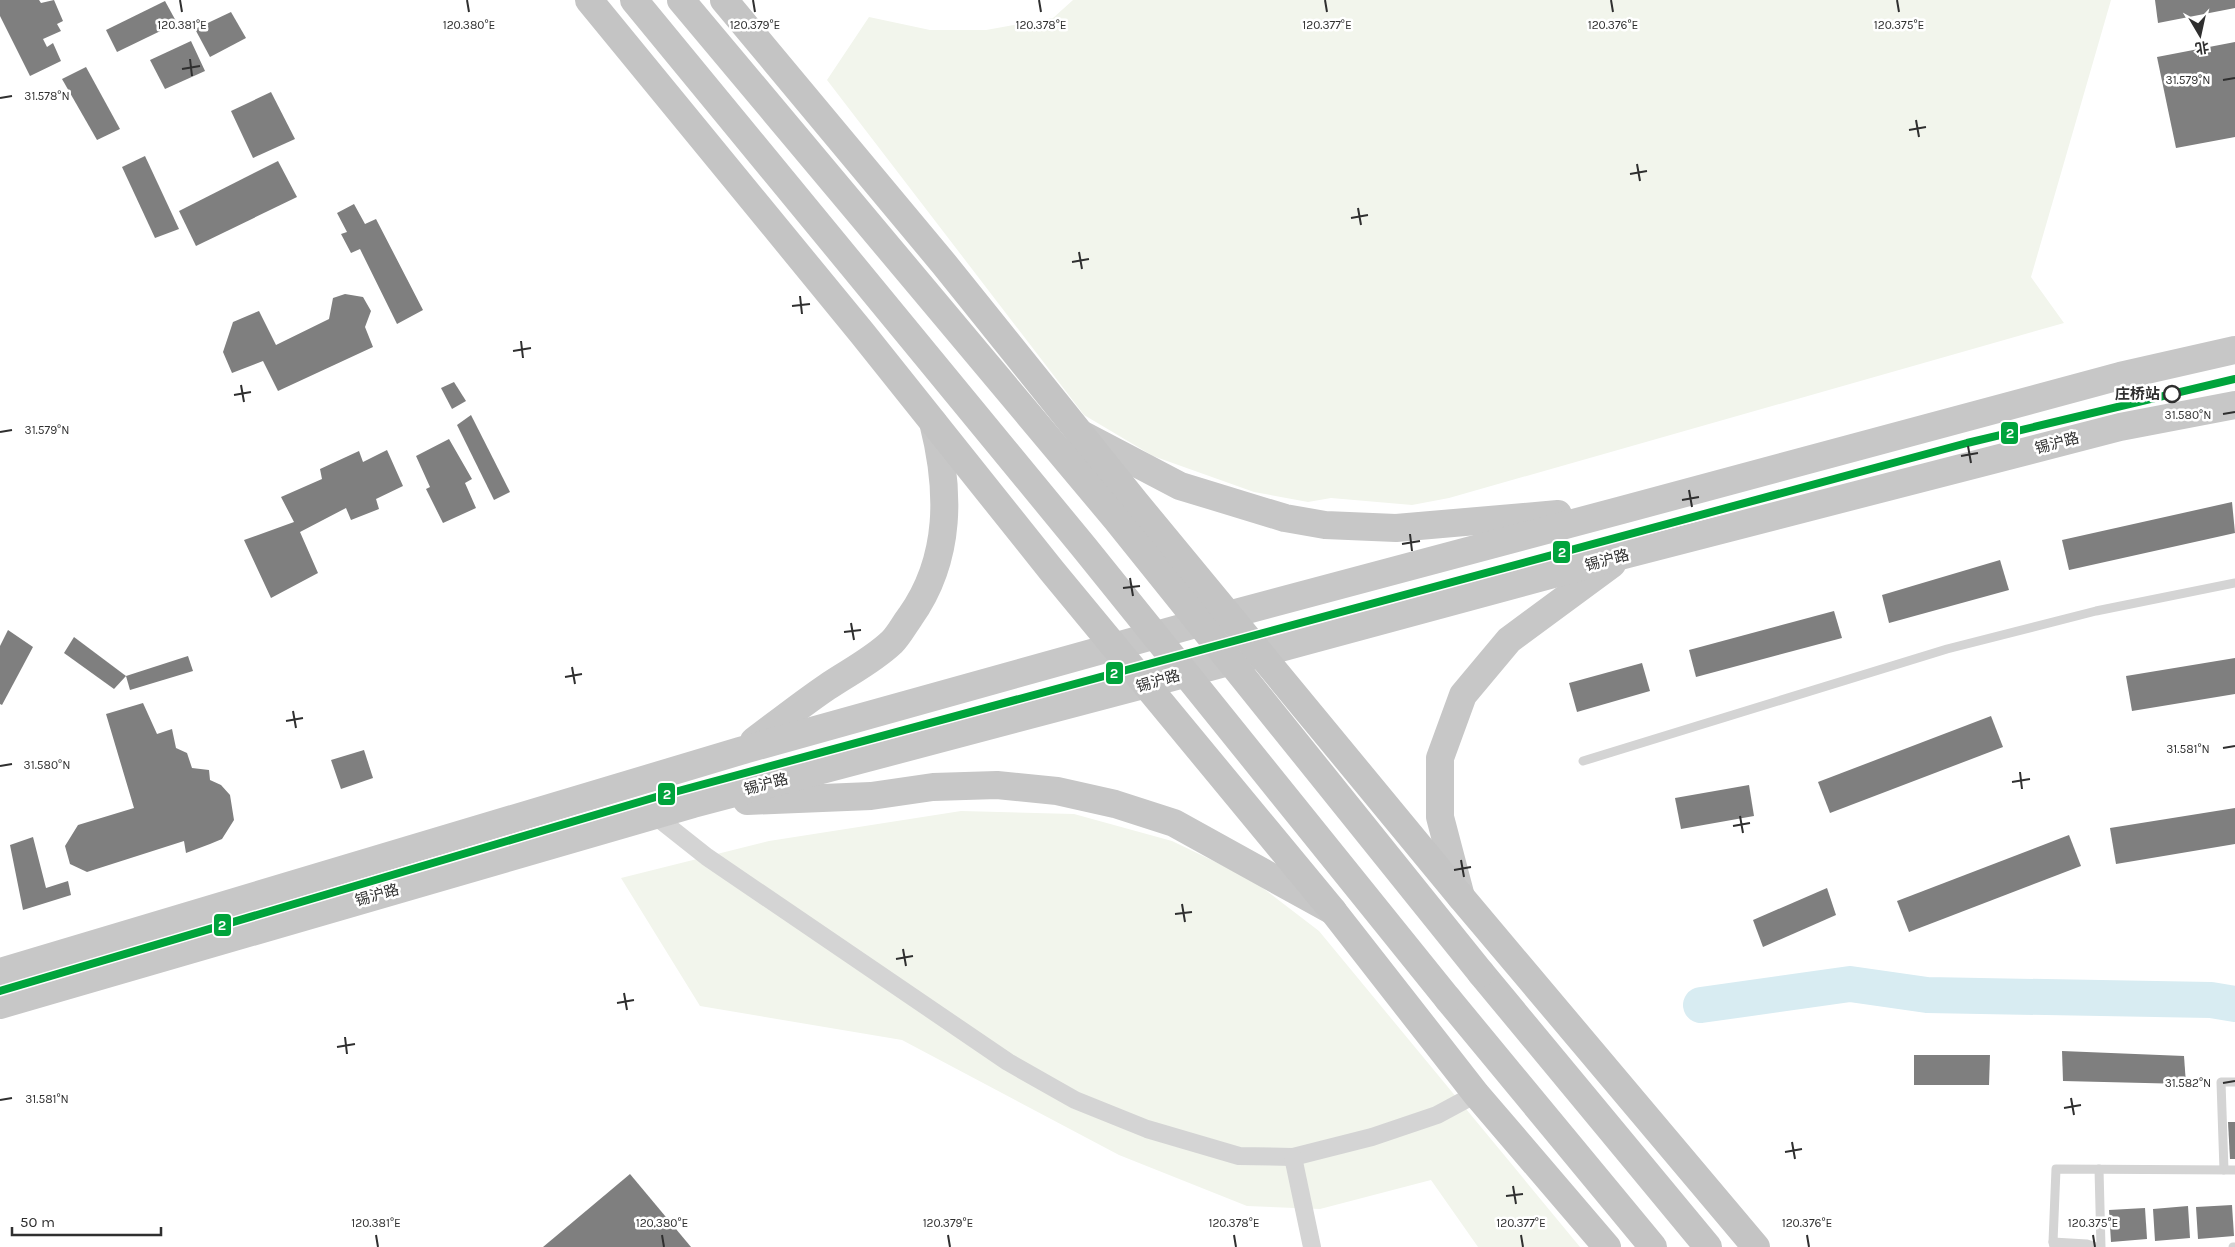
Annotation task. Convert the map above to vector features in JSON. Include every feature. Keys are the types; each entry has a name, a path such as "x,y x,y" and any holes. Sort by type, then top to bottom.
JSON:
{"highway":[{"path":"589,0 1333,911 1476,1094 1607,1247"},
{"path":"634,0 1083,546 1448,999 1653,1247"},
{"path":"681,0 1116,519 1481,972 1708,1247"},
{"path":"724,0 944,264 1228,616 1260,652 1460,897 1756,1247"}],"main road":[{"path":"0,972 740,751 1228,616 1622,510 2111,379 2235,350"},
{"name":"锡沪路","path":"0,1005 693,804 1624,555 2120,427 2235,405"},
{"path":"740,751 826,688 863,666 893,641 919,605 936,567 944,531 946,495 942,458 933,422"},
{"path":"1079,432 1180,486 1285,518 1326,525 1396,528 1452,522 1622,510"},
{"path":"1460,897 1440,816 1440,758 1463,695 1509,640 1624,555"},
{"path":"693,804 871,796 933,787 997,785 1057,791 1115,804 1174,823 1333,911"}],"street":[{"path":"654,815 707,857 992,1051 1075,1100 1147,1129 1239,1156 1293,1157 1372,1137 1437,1115 1476,1094"},
{"path":"1293,1157 1312,1247"}],"lane":[{"path":"1583,760 1947,649 2096,611 2235,583"},
{"path":"2224,1170 2221,1082 2235,1082"},
{"path":"2096,1247 2088,1244 2054,1245 2056,1169 2235,1170"},
{"path":"2098,1169 2101,1247"}],"shaded area":[{"path":"1073,0 2111,0 2031,277 2064,323 1449,498 1412,505 1331,498 1308,502 1254,492 1153,456 1084,415 827,80 869,17 930,30 986,30 1053,18"},
{"path":"961,811 1074,814 1172,841 1251,879 1319,931 1580,1247 1478,1247 1431,1180 1320,1209 1247,1206 1119,1155 902,1040 700,1006 621,878 769,841"}],"building":[{"path":"0,0 39,0 41,3 54,0 63,21 57,24 61,31 43,39 47,47 53,43 61,61 30,76 0,16"},
{"path":"2155,0 2235,0 2235,8 2158,23"},
{"path":"165,1 177,23 117,52 106,30"},
{"path":"231,12 246,38 210,57 195,29"},
{"path":"191,41 205,71 165,89 150,60"},
{"path":"2235,42 2235,137 2176,148 2157,57"},
{"path":"86,67 120,129 97,140 62,79"},
{"path":"271,92 295,139 253,158 231,111"},
{"path":"145,156 179,229 155,238 122,167"},
{"path":"278,161 297,197 196,246 179,211"},
{"path":"354,204 365,224 376,219 423,310 397,324 360,249 351,253 341,234 347,232 337,213"},
{"path":"345,294 363,297 371,311 365,327 373,347 278,391 263,361 232,373 223,352 233,322 259,311 276,345 329,319 333,298"},
{"path":"454,382 466,401 452,409 441,388"},
{"path":"471,415 510,492 494,500 457,425"},
{"path":"449,439 472,479 465,483 476,508 443,523 426,489 430,487 416,456"},
{"path":"387,450 403,486 376,499 379,509 351,520 346,508 300,532 318,573 271,598 244,540 294,522 281,497 322,479 320,469 359,451 363,462"},
{"path":"2232,502 2235,533 2069,570 2062,540"},
{"path":"2000,560 2009,590 1889,623 1882,595"},
{"path":"1834,611 1842,638 1696,677 1689,650"},
{"path":"8,630 33,647 2,705 0,704 0,646"},
{"path":"74,637 126,676 114,689 64,653"},
{"path":"188,656 193,671 130,690 126,676"},
{"path":"2235,658 2235,694 2132,711 2126,676"},
{"path":"1642,663 1650,691 1577,712 1569,683"},
{"path":"143,703 157,734 172,729 176,748 187,753 192,768 209,770 210,780 221,785 230,795 234,820 222,839 186,853 184,841 87,872 70,864 65,846 78,825 134,808 106,714"},
{"path":"1991,716 2003,747 1830,813 1818,782"},
{"path":"364,750 373,778 341,789 331,760"},
{"path":"1749,785 1754,816 1681,829 1675,798"},
{"path":"2235,808 2235,844 2116,864 2110,828"},
{"path":"2069,835 2081,866 1909,932 1897,901"},
{"path":"33,837 46,888 68,881 71,895 23,910 10,845"},
{"path":"1827,888 1836,915 1763,947 1753,920"},
{"path":"2062,1051 2184,1056 2186,1084 2063,1081"},
{"path":"1914,1055 1990,1055 1989,1085 1914,1085"},
{"path":"2228,1122 2235,1122 2235,1159 2230,1159"},
{"path":"630,1174 691,1247 543,1247"},
{"path":"2232,1205 2234,1236 2198,1239 2196,1207"},
{"path":"2188,1206 2190,1238 2155,1241 2153,1209"},
{"path":"2145,1208 2147,1239 2111,1242 2109,1210"}],"waterway":[{"path":"1701,1005 1850,984 1927,995 2211,1000 2235,1004"}],"transit line":[{"name":"2","path":"0,991 656,797 1967,443 2235,379"}],"place":[{"name":"庄桥站","path":"2172,394"}]}
